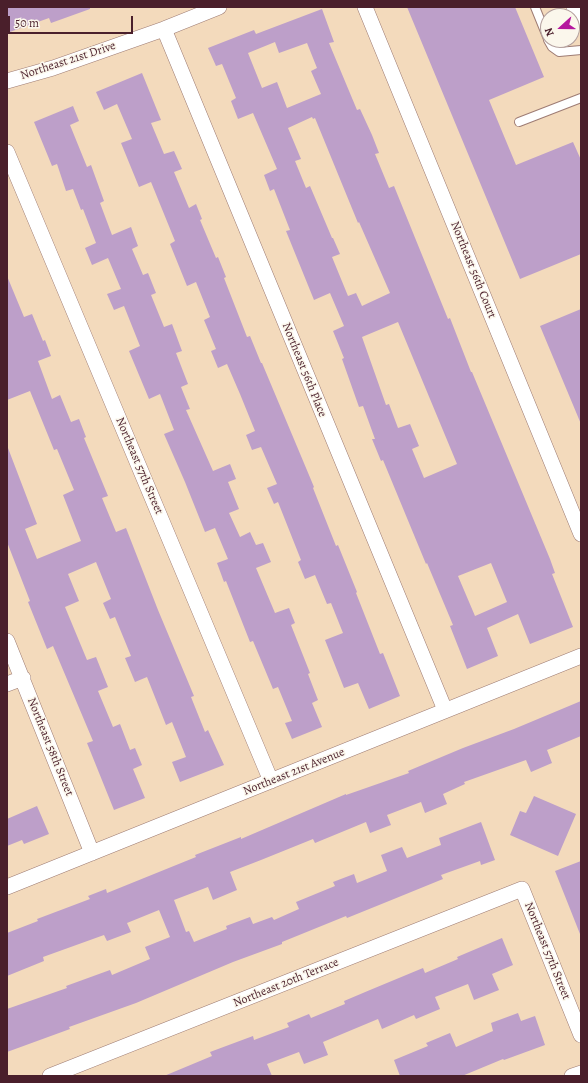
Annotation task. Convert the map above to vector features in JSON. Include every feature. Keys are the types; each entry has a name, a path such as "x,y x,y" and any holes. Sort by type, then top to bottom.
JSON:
{"street":[{"name":"Northeast 21st Drive","path":"7,81 53,68 164,30 219,7"},
{"name":"Northeast 56th Court","path":"365,7 581,534"},
{"path":"576,7 581,19"},
{"name":"Northeast 56th Place","path":"164,30 445,710"},
{"name":"Northeast 57th Street","path":"7,152 271,781"},
{"name":"Northeast 58th Street","path":"7,641 92,853"},
{"name":"Northeast 21st Avenue","path":"7,887 581,656"},
{"path":"7,684 23,678"},
{"name":"Northeast 57th Street","path":"522,889 581,1035"},
{"name":"Northeast 20th Terrace","path":"50,1076 522,889"},
{"path":"572,1076 581,1073"}],"lane":[{"path":"535,7 540,20"},
{"path":"553,48 559,52 581,50"},
{"path":"519,122 581,98"}],"building":[{"path":"7,7 90,7 90,9 51,23 49,18 7,33"},
{"path":"407,7 515,7 544,77 489,100 516,165 573,142 581,160 581,254 520,279"},
{"path":"322,9 334,42 329,43 357,110 360,109 372,135 379,153 375,154 389,188 394,186 448,319 450,318 471,372 550,559 555,573 552,574 573,627 530,644 518,614 487,628 498,656 467,669 450,626 453,625 383,460 381,461 372,439 375,439 363,406 359,407 342,359 344,358 333,331 344,326 330,293 314,300 286,231 290,230 274,189 270,191 264,175 277,169 253,113 238,119 231,101 236,98 222,64 216,66 208,48 254,30 256,34","holes":["275,42 279,53 307,43 317,68 311,71 321,94 287,108 277,82 262,88 248,53","312,117 313,119 315,118 358,223 359,222 390,293 362,306 356,293 348,296 332,257 340,254 310,186 306,188 295,161 301,159 288,128","398,322 457,464 424,478 412,449 419,446 410,424 398,428 389,404 386,405 362,337","491,563 507,602 475,616 458,576"]},
{"path":"142,73 161,120 151,123 164,154 174,151 182,169 174,172 189,208 196,204 202,219 200,220 216,258 218,257 226,277 224,278 247,337 250,336 262,363 314,487 313,488 336,546 338,545 380,654 383,653 400,696 369,709 358,683 344,688 325,640 343,633 331,603 327,604 315,575 305,579 298,562 301,560 278,502 274,504 267,488 277,484 261,447 252,450 246,435 255,431 240,394 227,364 218,368 211,351 216,349 204,320 210,317 196,282 187,286 170,244 175,241 151,182 139,187 121,143 132,139 117,104 104,110 96,92"},
{"path":"73,106 79,121 70,125 87,167 91,165 104,201 100,203 112,235 131,227 138,246 132,249 143,275 148,273 156,293 151,295 164,327 172,324 182,351 176,353 188,384 181,387 190,409 186,410 213,471 230,464 236,479 228,482 239,509 229,513 240,537 250,532 256,545 263,543 271,562 256,568 275,613 289,608 295,623 291,625 310,673 308,674 318,700 312,703 322,727 292,739 285,723 292,721 278,687 273,689 253,641 250,642 226,581 224,582 217,563 228,559 215,528 205,532 164,434 174,430 160,394 149,399 129,351 140,346 124,306 114,310 107,294 121,289 108,258 92,265 85,248 96,243 83,209 81,210 73,189 66,191 57,164 52,166 34,122"},
{"path":"7,276 24,317 32,314 43,341 45,340 51,356 38,361 52,399 60,395 71,422 79,419 86,437 84,438 108,496 102,498 116,532 126,528 194,696 191,697 205,732 208,730 224,765 180,782 172,762 186,757 172,722 166,725 147,677 135,682 125,658 131,656 115,617 110,619 103,603 111,599 96,562 68,574 79,601 65,607 87,660 96,657 108,687 98,691 113,727 120,724 130,750 135,748 142,765 133,769 145,798 114,810 87,743 93,741 53,646 47,649 28,602 30,601 7,542 7,448 37,524 25,529 37,559 81,541 63,495 74,490 57,449 54,450 30,391 7,400"},
{"path":"581,309 581,424 540,326"},
{"path":"581,701 581,736 547,750 552,763 531,772 526,760 464,782 465,784 443,794 447,804 425,813 421,802 387,815 391,825 370,833 366,822 315,843 313,839 230,872 237,890 213,900 208,887 174,900 186,932 189,931 194,942 227,929 226,926 250,917 253,924 272,917 274,920 299,909 296,902 335,886 333,882 354,874 357,883 387,871 381,855 402,847 407,858 441,845 439,838 481,822 495,860 481,865 480,861 441,875 443,879 347,918 346,916 282,942 282,944 233,962 136,1003 69,1027 70,1029 7,1052 7,1009 67,988 66,986 110,970 112,975 150,959 145,947 170,937 159,910 127,923 131,932 107,941 104,935 43,957 44,961 7,976 7,933 38,921 37,919 90,899 88,896 106,889 107,893 196,857 195,855 241,837 241,839 346,794 409,773 408,771"},
{"path":"534,796 576,814 558,856 510,835 520,811 526,813"},
{"path":"37,806 49,834 24,844 22,840 7,846 7,819"},
{"path":"581,861 581,934 580,934 555,871"},
{"path":"502,938 513,965 492,974 499,990 474,1000 468,984 435,997 440,1009 416,1019 414,1015 382,1029 378,1019 323,1042 328,1055 304,1064 299,1052 267,1064 272,1076 164,1076 212,1056 210,1052 253,1036 254,1040 289,1027 287,1023 309,1014 311,1018 345,1004 344,1001 423,968 425,973 458,959 457,957"},
{"path":"518,1013 521,1021 535,1016 545,1045 504,1060 503,1059 462,1076 400,1076 394,1060 428,1046 426,1043 450,1033 456,1047 493,1031 491,1023"}]}
